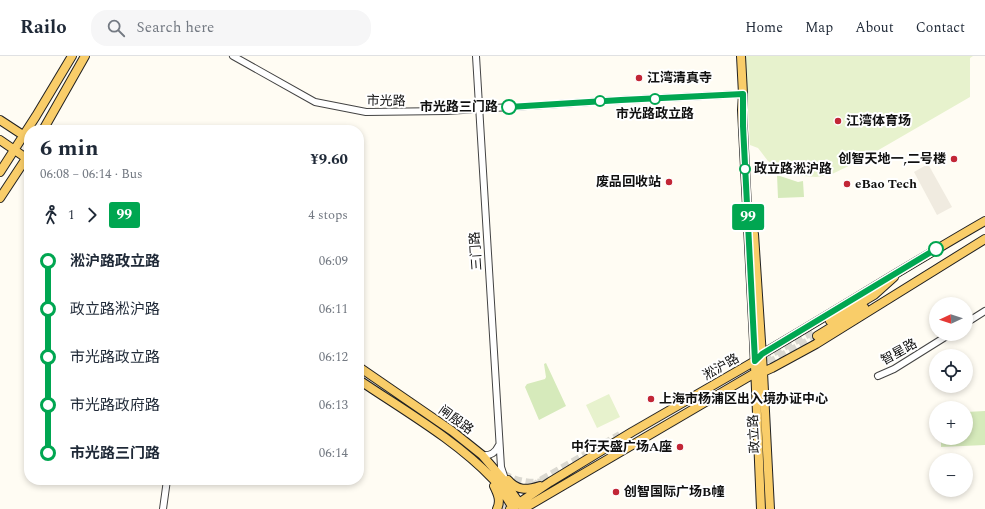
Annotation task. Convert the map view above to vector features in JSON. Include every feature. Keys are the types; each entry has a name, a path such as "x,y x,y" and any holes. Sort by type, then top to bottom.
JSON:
{"main road":[{"path":"32,125 72,56"},
{"path":"46,125 85,56"},
{"name":"政立路","path":"742,56 742,110 755,361 759,373 770,509"},
{"name":"政立路","path":"743,94 746,110 762,354 759,373 761,509"},
{"path":"0,120 24,136"},
{"path":"0,172 14,150 24,139"},
{"path":"0,140 24,155"},
{"path":"0,198 24,163"},
{"name":"淞沪路","path":"517,508 550,482 632,432 755,361 762,354 888,277 985,221"},
{"name":"淞沪路","path":"517,508 759,373 816,344 985,239"},
{"path":"911,265 874,294 815,333 896,287 947,262"},
{"name":"闸殷路","path":"364,372 452,431 482,455 510,488 517,508"},
{"path":"364,373 437,427 364,383"},
{"name":"闸殷路","path":"364,383 456,447 487,473 517,508"},
{"path":"491,464 512,485 518,488 533,488 550,482"},
{"path":"487,473 498,492 500,500 497,509"}],"street":[{"name":"市光路","path":"233,56 315,102 366,112 440,111 743,94"},
{"name":"三门路","path":"476,56 478,109 501,467 503,475 510,488"},
{"path":"973,319 985,311"},
{"name":"智星路","path":"878,376 894,369 939,341"},
{"path":"482,455 494,454 500,444"},
{"path":"163,509 166,485"}],"green space":[{"name":"江湾体育场","path":"745,56 973,56 970,58 970,97 863,159 830,175 816,177 803,176 782,171 768,161 758,148 750,145"},
{"path":"777,175 798,182 803,181 804,197 778,198"},
{"path":"546,363 566,406 539,420 525,387 527,384 545,379 544,364"},
{"path":"609,394 620,417 597,428 586,405"},
{"path":"985,411 985,445 941,447 941,445 973,445 973,412"}],"shaded area":[{"path":"928,164 952,207 937,215 914,172"}],"tunnel":[{"path":"763,358 814,331"},
{"path":"758,369 817,336"},
{"path":"503,509 542,480 620,435"},
{"path":"503,474 513,479 525,482 537,483 549,481"},
{"path":"542,487 567,481"}],"bus line":[{"name":"99","path":"509,107 743,94 742,110 755,361 762,354 936,249"}],"place":[{"name":"江湾清真寺","path":"639,78"},
{"name":"市光路政立路","path":"655,99"},
{"name":"市光路三门路","path":"509,107"},
{"name":"江湾体育场","path":"838,121"},
{"name":"创智天地一,二号楼","path":"954,159"},
{"name":"政立路淞沪路","path":"745,169"},
{"name":"废品回收站","path":"669,182"},
{"name":"eBao Tech","path":"847,184"},
{"name":"上海市杨浦区出入境办证中心","path":"651,399"},
{"name":"中行天盛广场A座","path":"680,447"},
{"name":"创智国际广场B幢","path":"616,492"}]}
